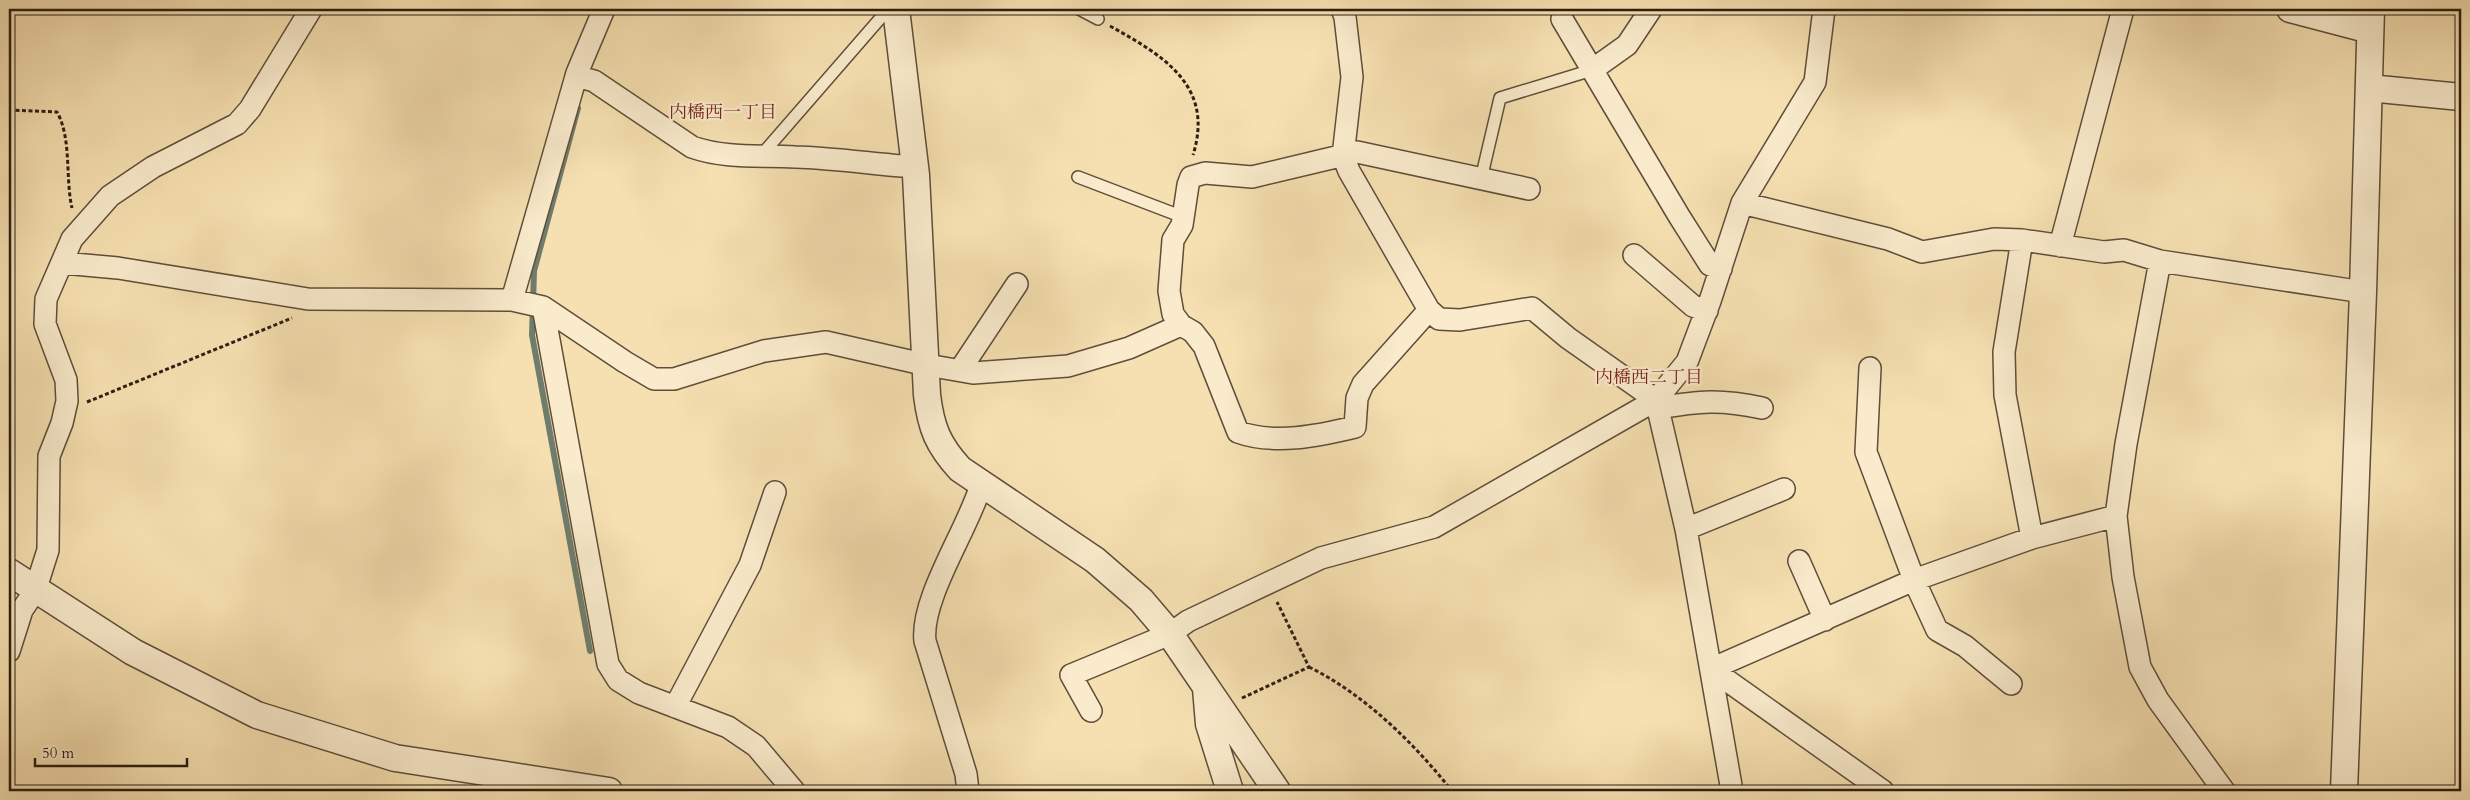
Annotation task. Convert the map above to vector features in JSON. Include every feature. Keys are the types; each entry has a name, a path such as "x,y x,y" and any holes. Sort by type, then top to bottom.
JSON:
{"street":[{"path":"9,651 22,610 36,591 48,550 49,456 62,422 67,401 66,380 45,324 46,299 72,239 110,196 153,167 237,124 250,109 311,9"},
{"path":"512,300 576,76 604,9"},
{"path":"1342,9 1345,17 1352,77 1343,156 1349,171 1429,310 1439,319 1460,320 1532,308 1568,338 1657,404 1731,401 1762,408"},
{"path":"1592,70 1627,45 1652,9"},
{"path":"1091,711 1071,676 1170,634 1188,621 1321,558 1434,527 1657,404 1687,362 1707,311 1742,203 1815,82 1824,9"},
{"path":"2060,246 2123,9"},
{"path":"2290,9 2371,19 2363,292 2344,791"},
{"path":"896,10 914,164 930,420 942,449 960,469 981,485 1095,560 1141,600 1170,634 1277,791"},
{"path":"1562,19 1710,265 1721,269"},
{"path":"576,76 594,81 692,147 709,153 794,156 902,166 914,164"},
{"path":"2369,88 2461,97"},
{"path":"1429,310 1363,384 1357,398 1355,428 1294,438 1252,437 1238,432 1204,346 1193,332 1181,325 1173,314 1169,291 1173,240 1182,225 1191,177 1205,174 1252,177 1357,152 1529,189"},
{"path":"1742,203 1888,239 1922,252 1994,239 2022,240 2104,252 2124,250 2160,261 2363,292"},
{"path":"2022,240 2004,361 2005,395 2032,538"},
{"path":"1634,255 1693,306 1707,311"},
{"path":"2160,261 2126,444 2116,516 2123,577 2140,667 2158,700 2224,791"},
{"path":"63,263 118,268 320,299 512,300 543,307 625,362 654,379 674,379 764,350 826,342 927,365 973,373 1068,366 1129,348 1181,325"},
{"path":"960,370 1017,284"},
{"path":"543,307 608,664 618,680 638,693 728,727 756,746 794,791"},
{"path":"1870,368 1866,452 1914,580 1937,630 1965,646 2011,684"},
{"path":"1657,404 1686,530 1732,791"},
{"path":"968,791 963,765 925,641 923,626 930,602 974,509 981,485"},
{"path":"1686,530 1784,489"},
{"path":"675,707 750,565 775,492"},
{"path":"1711,669 1914,580 2032,538 2116,516"},
{"path":"1799,561 1825,620"},
{"path":"9,572 133,652 257,716 394,758 609,791"},
{"path":"1711,669 1883,791"},
{"path":"1206,687 1208,724 1230,791"}],"lane":[{"path":"1079,9 1098,20"},
{"path":"764,156 765,151 884,14 896,10"},
{"path":"1482,179 1500,98 1592,70"},
{"path":"1078,177 1183,217"}],"path":[{"path":"1098,20 1148,47 1187,83 1196,100 1199,118 1197,142 1190,164 1191,177"},
{"path":"9,110 57,112 63,124 68,193 78,232"},
{"path":"62,422 83,404 305,313 320,299"},
{"path":"1268,583 1309,666 1330,677 1388,723 1434,769 1452,791"},
{"path":"1221,709 1309,666"}],"waterway":[{"path":"578,108 534,271 532,335 590,651"}],"district":[{"name":"内橋西一丁目","path":"723,112"},
{"name":"内橋西二丁目","path":"1649,377"}]}
